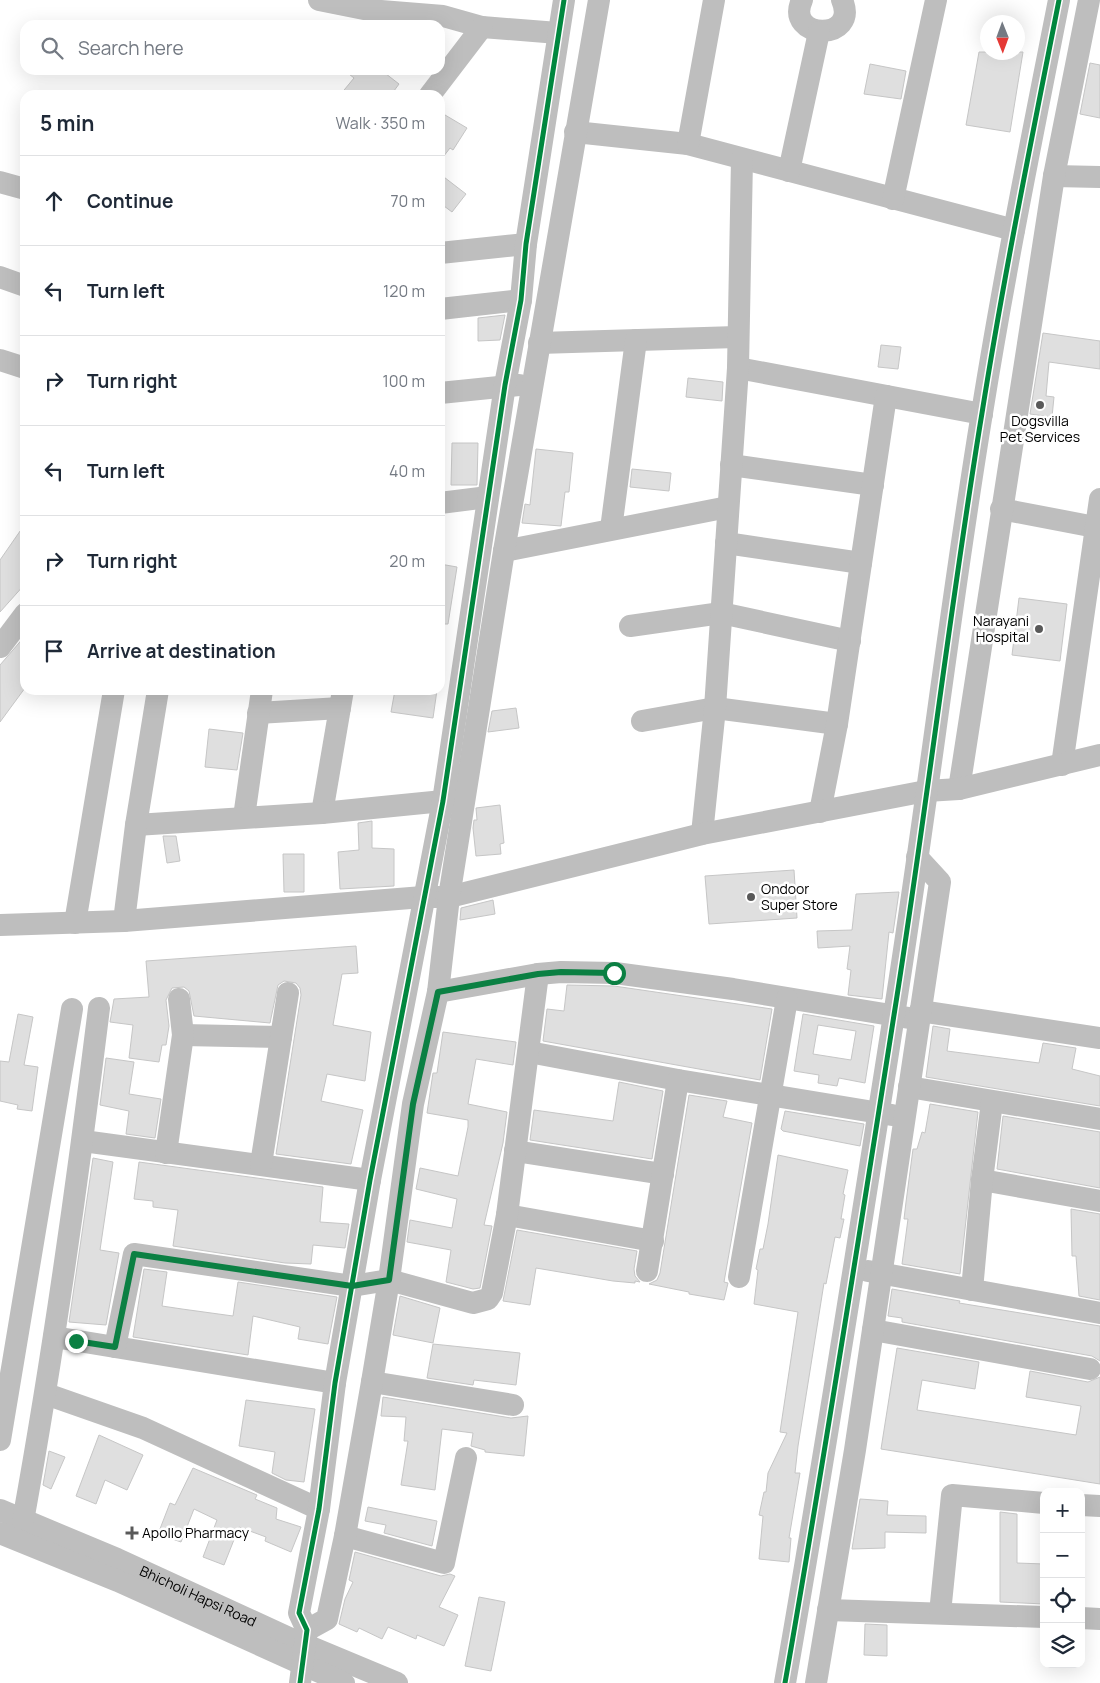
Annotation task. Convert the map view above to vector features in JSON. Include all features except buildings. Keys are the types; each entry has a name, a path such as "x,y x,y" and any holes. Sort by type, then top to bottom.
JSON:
{"street":[{"path":"319,0 370,5 444,8 482,27 558,33"},
{"path":"304,1656 299,1613 319,1509 335,1383 370,1180 443,801 505,385 521,300 526,244 564,0"},
{"path":"304,1656 327,1619 345,1536 389,1280 413,1104 438,992 449,897 504,551 599,0"},
{"path":"688,144 714,0"},
{"path":"802,0 801,18 805,24 819,32 833,29 839,24 844,10 842,0"},
{"path":"893,199 936,0"},
{"path":"786,1683 825,1458 853,1268 894,1015 982,414 1014,230 1059,0"},
{"path":"959,789 1054,176 1089,0"},
{"path":"434,90 482,27"},
{"path":"789,171 819,32"},
{"path":"575,132 688,144 1014,230"},
{"path":"702,834 715,708 738,368 737,337 742,159"},
{"path":"1054,176 1100,177"},
{"path":"0,182 20,188"},
{"path":"445,252 526,244"},
{"path":"0,277 20,284"},
{"path":"445,308 521,300"},
{"path":"539,343 737,337"},
{"path":"611,529 636,340"},
{"path":"0,360 20,366"},
{"path":"738,368 982,414"},
{"path":"445,392 505,385 532,385"},
{"path":"820,812 837,724 886,396"},
{"path":"731,465 873,485"},
{"path":"445,501 488,497"},
{"path":"1062,765 1100,499"},
{"path":"504,551 728,507"},
{"path":"1002,510 1095,527"},
{"path":"726,543 861,562"},
{"path":"630,626 721,613 850,642"},
{"path":"0,647 20,621"},
{"path":"75,923 113,695"},
{"path":"124,921 136,825 157,695"},
{"path":"244,817 261,695"},
{"path":"258,713 342,699 322,813"},
{"path":"642,721 715,708 837,724"},
{"path":"0,925 124,921 423,897 449,897 702,834 926,792 959,789 1100,755"},
{"path":"136,825 322,813 443,801"},
{"path":"816,1683 882,1274 940,882 917,857"},
{"path":"438,992 538,974 561,972 614,973 894,1015 920,1015 1100,1038"},
{"path":"115,1347 134,1254 352,1286 389,1280 473,1303 488,1300 492,1293 507,1215 538,974"},
{"path":"261,1164 288,993"},
{"path":"166,1153 183,1035 180,998"},
{"path":"739,1276 787,999"},
{"path":"23,1520 46,1394 83,1141 99,1008"},
{"path":"0,1440 72,1009"},
{"path":"183,1035 281,1037"},
{"path":"529,1052 678,1080 905,1117"},
{"path":"647,1271 678,1080"},
{"path":"909,1087 1100,1119"},
{"path":"972,1290 982,1180 992,1102"},
{"path":"83,1141 370,1180"},
{"path":"515,1151 663,1174"},
{"path":"982,1180 1100,1201"},
{"path":"507,1215 653,1241"},
{"path":"853,1268 1100,1313"},
{"path":"873,1330 1090,1369"},
{"path":"54,1337 335,1383"},
{"path":"372,1382 514,1404"},
{"path":"46,1394 143,1428 319,1509"},
{"path":"345,1536 444,1563 466,1458"},
{"path":"940,1613 952,1495 1040,1503"},
{"path":"1085,1505 1100,1506"},
{"name":"Bhicholi Hapsi Road","path":"0,1510 118,1559 304,1656 397,1683"},
{"path":"0,1533 304,1656 344,1683"},
{"path":"828,1610 1040,1617"},
{"path":"1085,1618 1100,1618"}],"cycle path":[{"path":"300,1683 307,1630 299,1613 319,1509 335,1383 370,1180 443,801 505,385 521,300 526,244 564,0"},
{"path":"785,1683 894,1015 982,413 1009,258 1059,0"}],"place":[{"name":"Dogsvilla Pet Services","path":"1040,405"},
{"name":"Narayani Hospital","path":"1039,629"},
{"name":"Ondoor Super Store","path":"751,897"},
{"name":"Apollo Pharmacy","path":"132,1533"}],"route":[{"path":"76,1341 115,1347 134,1254 352,1286 389,1280 413,1104 438,992 538,974 561,972 614,973"}]}
